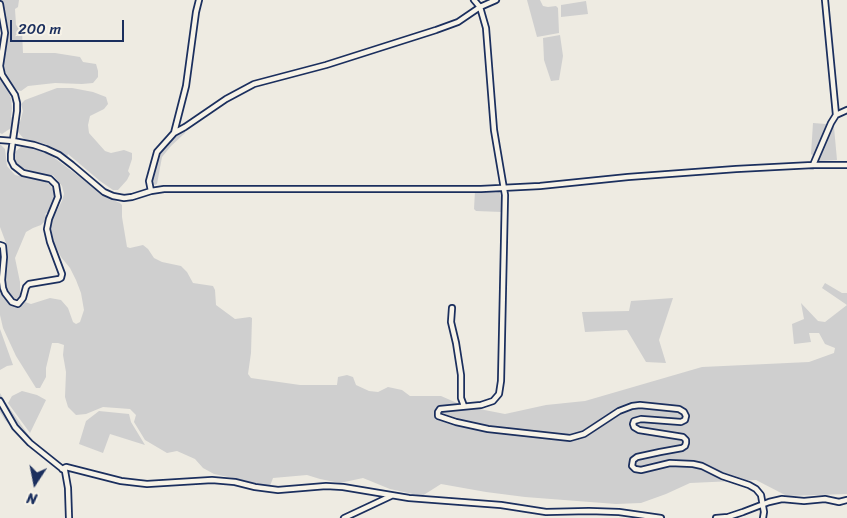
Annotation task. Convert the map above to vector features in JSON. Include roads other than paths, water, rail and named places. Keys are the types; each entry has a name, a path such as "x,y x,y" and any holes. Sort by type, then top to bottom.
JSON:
{"street":[{"path":"174,133 186,86 199,0"},
{"path":"474,0 480,7 486,28 493,120 504,187 501,380 499,394 493,401 481,405 440,409 438,416 488,429 570,438 584,434 619,411 632,406 640,405 679,409 686,416 685,420 681,422 641,418 634,421 633,424 639,430 683,437 686,440 685,446 637,457 633,460 632,466 635,469 641,470 670,463 702,466 756,489 760,495 764,512 763,518"},
{"path":"151,191 150,181 157,152 174,133 226,99 254,84 326,65 458,22 480,7 496,0"},
{"path":"825,0 836,115"},
{"path":"0,4 5,33 0,66 2,75 15,95 17,102 10,154 11,160 14,166 23,173 50,179 56,185 58,197 49,219 48,229 50,242 62,274 61,278 59,280 29,284 18,304 12,302 3,288 4,257 3,246 0,245"},
{"path":"813,165 831,123 836,115 847,110"},
{"path":"0,140 34,145 59,155 104,192 124,198 164,188 481,189 540,186 628,177 813,165 847,165"},
{"path":"452,308 451,322 461,375 461,398 464,406"},
{"path":"0,401 15,426 30,443 62,469 66,475 69,518"},
{"path":"62,469 66,467 121,481 148,484 212,480 278,490 343,486 409,498 501,505 546,512 619,512 660,518"},
{"path":"344,518 392,495"},
{"path":"716,518 728,517 782,499 804,501 825,499 839,502 847,500"}]}
